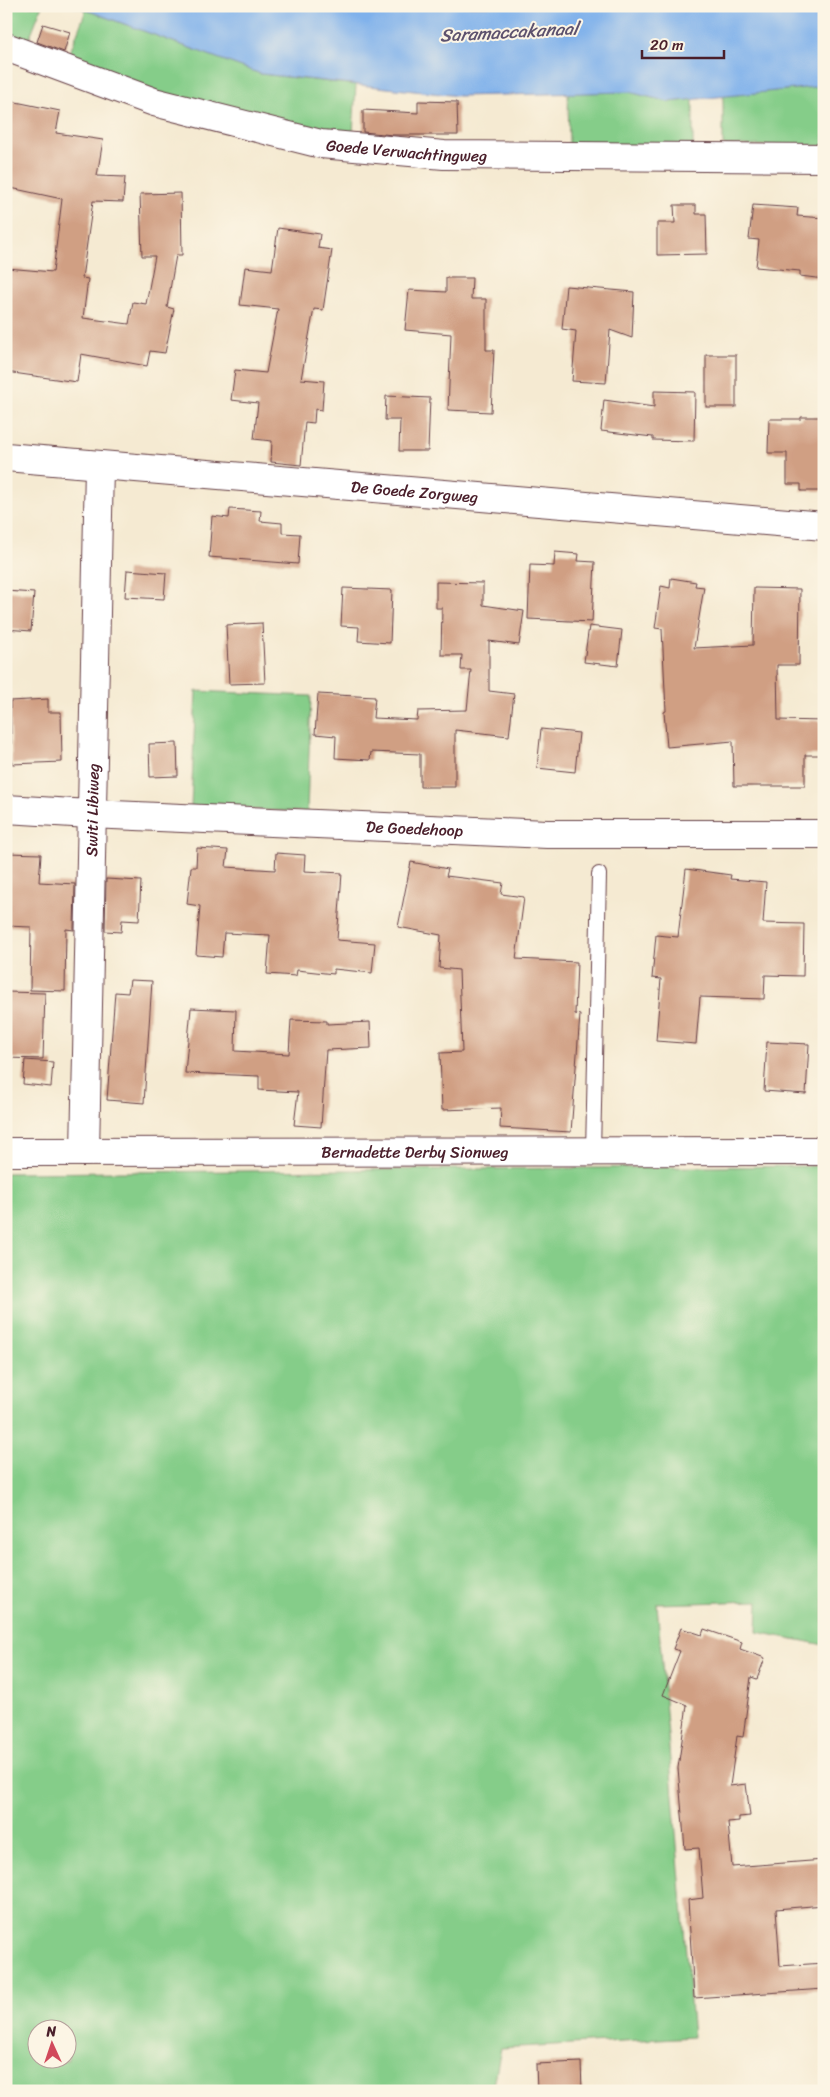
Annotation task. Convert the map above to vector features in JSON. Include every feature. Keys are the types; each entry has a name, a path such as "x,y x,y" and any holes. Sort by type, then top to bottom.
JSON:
{"street":[{"name":"Goede Verwachtingweg","path":"6,47 154,102 321,144 444,155 824,158"},
{"name":"De Goede Zorgweg","path":"6,457 824,526"},
{"name":"Switi Libiweg","path":"84,1152 99,466"},
{"name":"De Goedehoop","path":"6,809 547,834 824,834"},
{"name":"Bernadette Derby Sionweg","path":"6,1152 824,1151"}],"lane":[{"path":"594,1152 599,874"}],"green space":[{"path":"6,6 42,6 27,44 6,35"},
{"path":"86,10 261,74 356,85 353,133 253,117 168,96 67,60"},
{"path":"824,86 824,146 723,145 723,96"},
{"path":"630,92 669,102 693,99 693,147 569,146 568,93"},
{"path":"196,691 311,696 307,812 191,807"},
{"path":"824,1166 824,1645 757,1632 758,1601 657,1604 693,2037 501,2048 493,2091 6,2091 6,1173"}],"water":[{"name":"Saramaccakanaal","path":"65,6 824,6 824,86 669,102 629,92 459,96 261,74 78,7"}],"building":[{"path":"43,24 70,32 64,52 37,42"},
{"path":"6,100 60,111 56,133 103,140 97,176 125,177 123,202 93,201 82,278 88,279 83,318 129,324 133,302 146,304 155,256 142,256 140,194 181,193 182,255 176,255 167,307 174,309 165,353 150,351 147,366 81,354 77,382 6,372 6,268 53,272 62,199 6,187"},
{"path":"418,101 457,102 458,135 393,135 363,132 363,110 418,113"},
{"path":"674,205 696,205 696,214 706,214 707,254 657,255 657,223 675,223"},
{"path":"753,205 798,208 797,216 824,218 824,279 800,276 800,271 756,267 759,240 749,239"},
{"path":"278,228 320,234 318,248 332,250 323,310 314,309 301,379 324,381 322,410 315,409 314,423 305,422 301,465 271,462 272,441 254,439 258,403 231,400 235,370 266,373 278,309 240,305 245,267 272,270"},
{"path":"446,278 472,278 471,299 486,299 486,350 494,350 491,412 448,410 451,334 405,330 409,290 446,292"},
{"path":"566,286 634,292 632,338 610,330 606,383 572,381 576,331 562,329"},
{"path":"706,355 736,355 736,407 706,407"},
{"path":"654,391 695,392 694,441 653,440 653,437 601,431 604,400 654,407"},
{"path":"386,396 430,398 428,451 399,451 400,420 385,420"},
{"path":"801,417 824,417 824,491 801,491 801,484 787,484 787,453 768,453 769,419 801,419"},
{"path":"230,509 261,511 260,521 282,523 282,533 300,534 298,564 209,557 212,516 229,518"},
{"path":"555,552 579,554 578,561 595,562 592,622 528,619 530,565 554,566"},
{"path":"127,570 166,573 164,599 125,597"},
{"path":"671,578 696,582 695,586 704,587 694,648 753,645 754,588 800,589 799,665 777,665 778,720 824,721 824,755 805,755 805,786 734,786 733,741 667,747 664,712 666,711 662,629 655,628 661,586 670,588"},
{"path":"436,582 483,583 483,605 524,611 519,645 489,641 489,691 514,694 509,736 455,730 455,787 420,787 420,754 371,752 370,760 335,758 336,736 315,734 318,694 375,697 373,718 417,720 418,711 467,710 471,670 461,670 462,655 441,655 442,608 436,608"},
{"path":"343,588 392,590 390,643 358,641 359,627 341,626"},
{"path":"6,591 34,593 31,631 6,629"},
{"path":"262,623 265,683 229,684 226,625"},
{"path":"589,626 622,630 618,666 584,662"},
{"path":"48,699 48,712 61,712 62,762 12,764 10,701"},
{"path":"541,729 579,733 575,772 537,768"},
{"path":"177,743 178,776 150,777 149,744"},
{"path":"197,848 228,850 226,867 275,870 276,853 305,855 304,871 342,873 337,940 375,943 372,973 334,969 334,974 297,970 296,976 267,974 270,935 224,933 222,957 196,955 200,906 187,904 191,867 196,867"},
{"path":"7,853 41,854 39,882 75,884 74,930 66,929 65,991 30,990 31,927 6,926"},
{"path":"411,862 448,869 446,876 503,883 501,894 524,897 516,959 577,962 575,1014 580,1015 571,1132 500,1128 501,1108 442,1110 440,1053 462,1052 459,970 439,968 441,935 398,927"},
{"path":"686,869 731,875 730,879 766,882 763,923 804,924 803,976 765,975 764,999 700,997 696,1044 656,1041 661,979 652,978 656,935 678,937"},
{"path":"106,879 141,881 139,921 122,920 121,932 105,931"},
{"path":"130,980 152,981 144,1103 107,1100 115,992 128,993"},
{"path":"6,992 45,993 43,1059 6,1058"},
{"path":"191,1008 236,1010 235,1051 289,1054 291,1020 327,1021 327,1024 370,1022 371,1048 326,1050 321,1127 294,1125 298,1092 259,1090 259,1076 185,1073"},
{"path":"767,1042 809,1044 806,1094 764,1091"},
{"path":"25,1060 53,1062 51,1087 23,1084"},
{"path":"681,1628 702,1635 704,1629 742,1642 740,1649 765,1658 757,1679 751,1677 743,1737 737,1736 730,1786 746,1784 750,1816 739,1817 739,1821 728,1822 732,1867 824,1860 824,1905 776,1909 780,1966 824,1963 824,1989 694,1998 688,1900 703,1898 699,1848 685,1849 678,1768 687,1705 663,1695 680,1651 673,1649"},
{"path":"581,2062 582,2091 537,2091 536,2064"}]}
